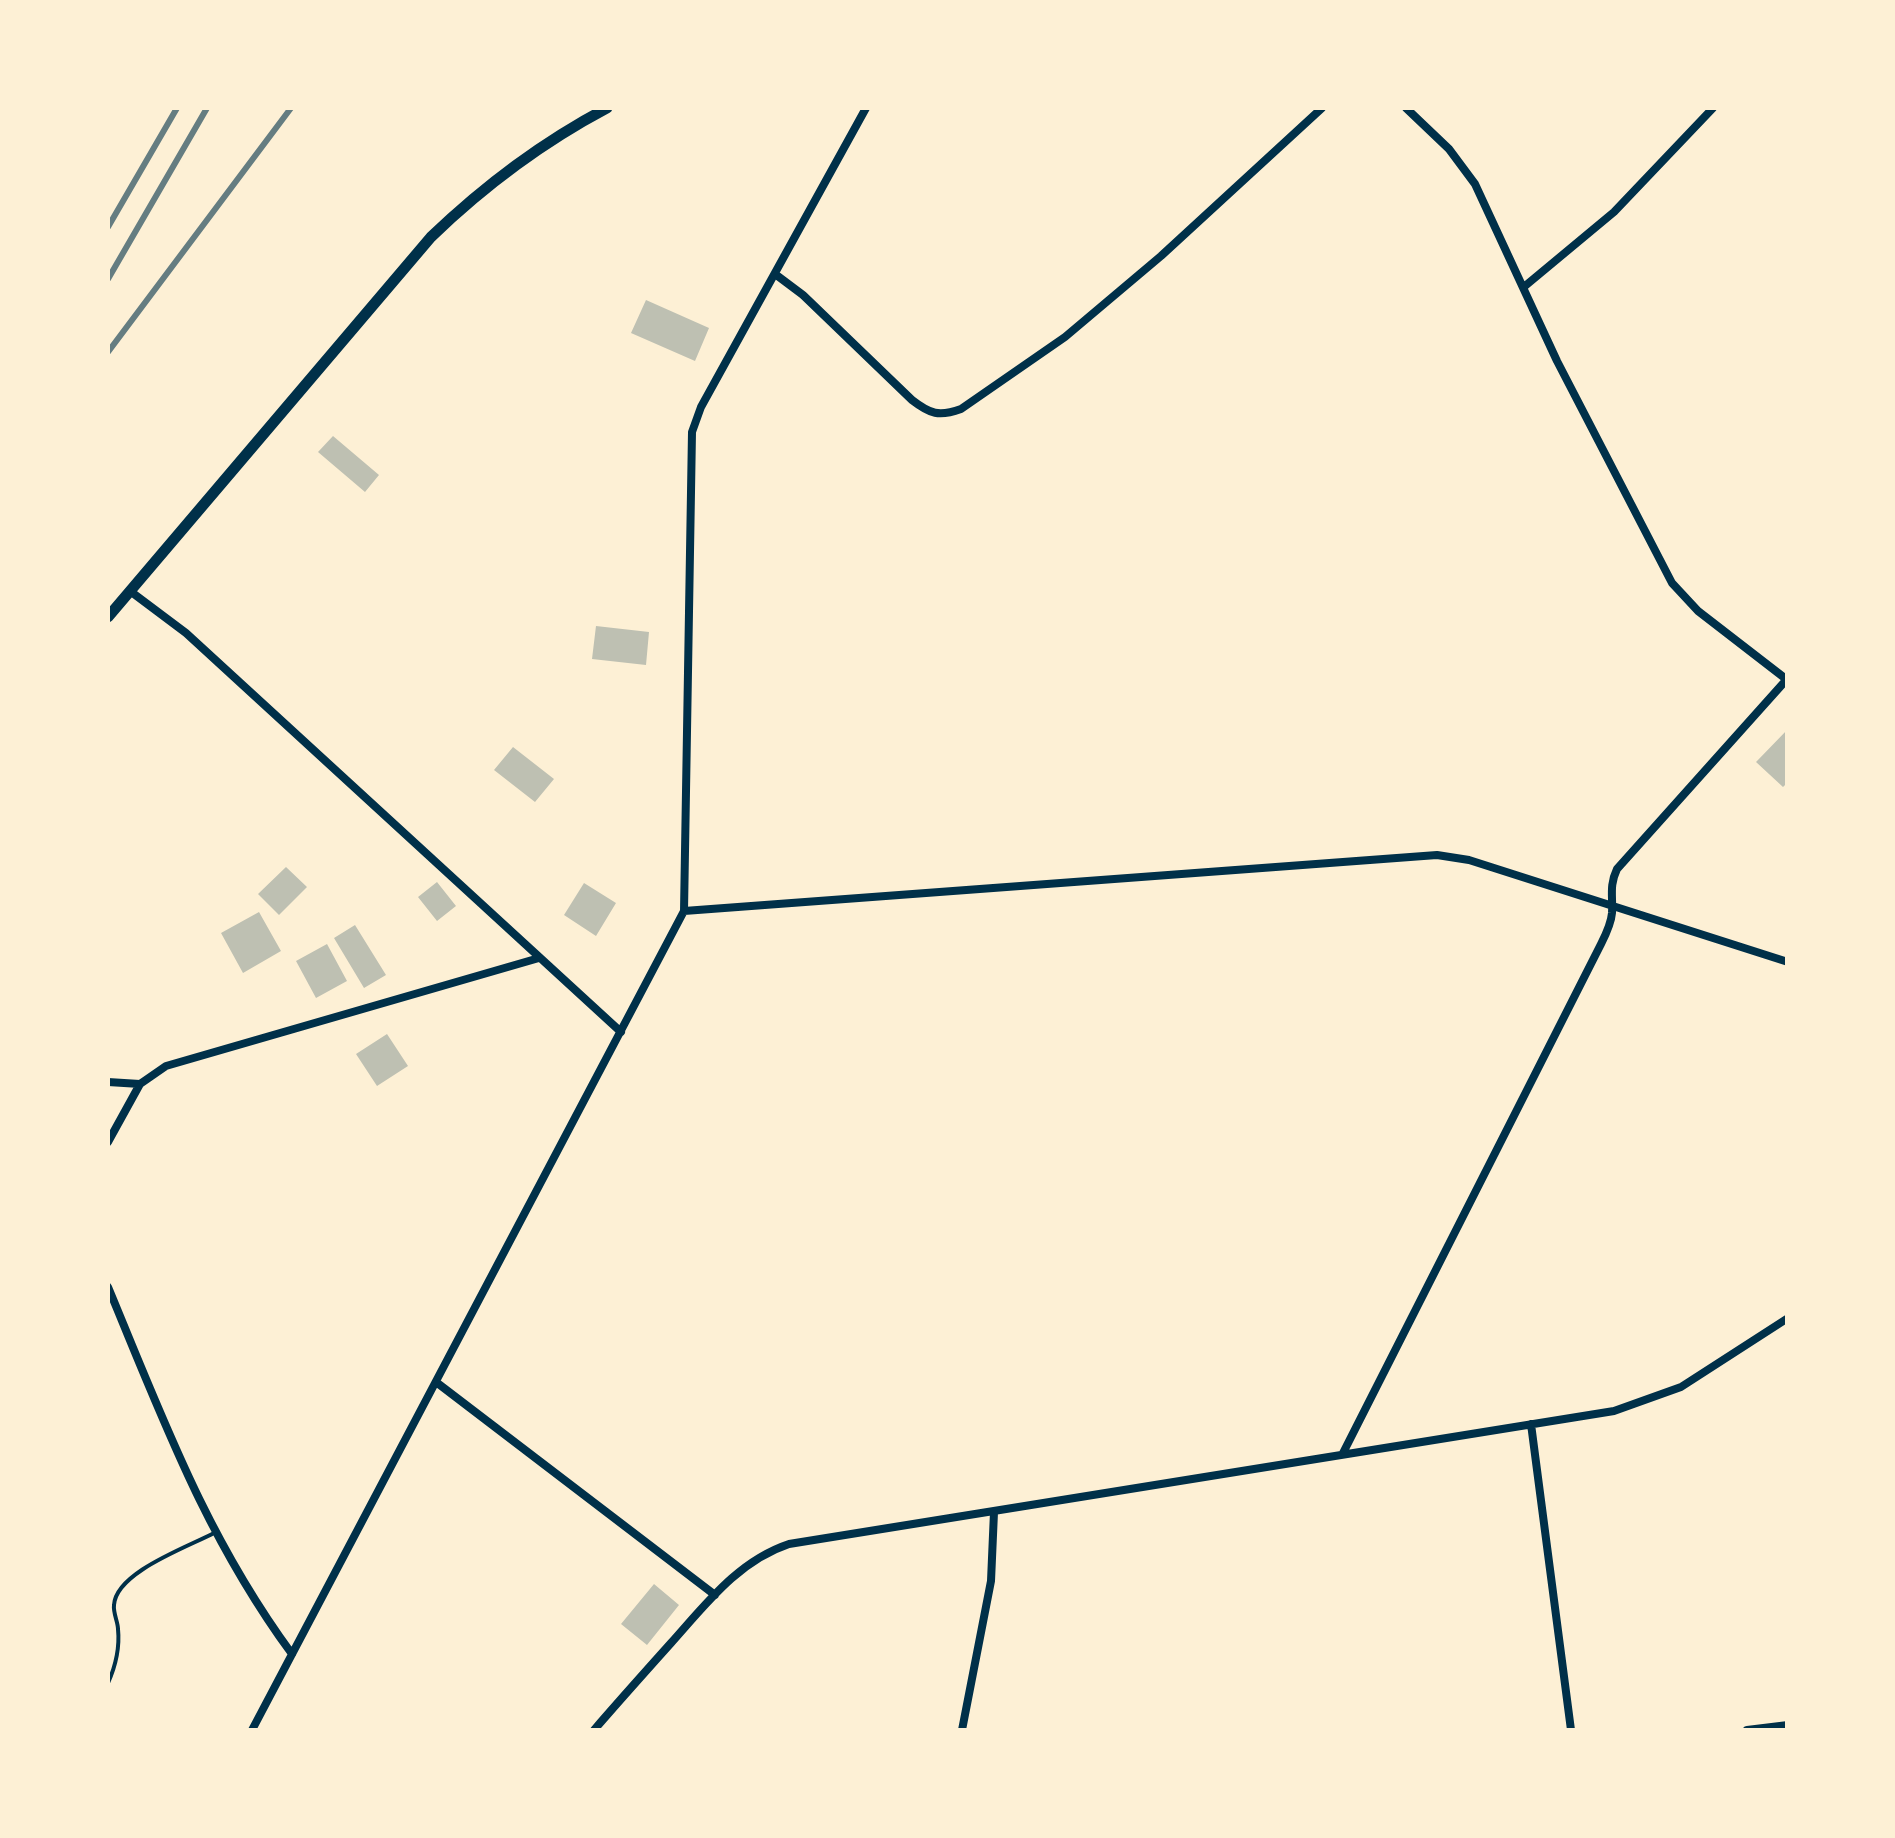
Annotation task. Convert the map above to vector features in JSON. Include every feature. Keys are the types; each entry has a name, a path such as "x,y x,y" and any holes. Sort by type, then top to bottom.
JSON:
{"main road":[{"path":"108,616 430,237 523,156 607,108"}],"street":[{"path":"252,1730 684,911 692,432 701,406 866,108"},
{"path":"775,274 803,295 912,400 928,412 943,416 961,409 1065,337 1322,108"},
{"path":"1343,1453 1600,946 1612,908 1610,882 1617,869 1787,678 1698,611 1672,583 1574,396 1475,184 1449,149 1406,108"},
{"path":"1524,286 1614,212 1713,108"},
{"path":"130,591 186,633 620,1032"},
{"path":"684,911 1437,855 1469,860 1788,962"},
{"path":"108,1142 140,1084 166,1066 539,958"},
{"path":"108,1082 140,1084"},
{"path":"108,1287 167,1434 214,1533 258,1608 292,1654"},
{"path":"594,1730 715,1594 765,1552 789,1544 1614,1411 1681,1387 1788,1318"},
{"path":"436,1382 715,1594"},
{"path":"1531,1424 1572,1730"},
{"path":"962,1730 991,1581 994,1512"},
{"path":"1747,1730 1788,1725"}],"lane":[{"path":"108,1683 118,1663 118,1627 111,1604 120,1588 132,1576 214,1533"}],"building":[{"path":"646,300 709,328 695,361 631,333"},
{"path":"333,436 379,475 365,492 318,452"},
{"path":"596,626 649,632 646,665 592,659"},
{"path":"1788,729 1788,782 1783,787 1756,762"},
{"path":"513,747 554,779 535,802 494,770"},
{"path":"286,867 307,887 279,915 258,894"},
{"path":"437,882 456,906 437,921 418,897"},
{"path":"584,883 616,903 596,936 564,915"},
{"path":"259,912 281,951 243,973 221,933"},
{"path":"355,925 386,975 364,988 334,938"},
{"path":"327,944 347,981 316,998 296,961"},
{"path":"387,1034 408,1066 377,1086 356,1054"},
{"path":"654,1584 679,1605 647,1645 621,1624"}],"railway":[{"path":"108,227 177,108"},
{"path":"108,279 207,108"},
{"path":"108,352 291,108"}]}
